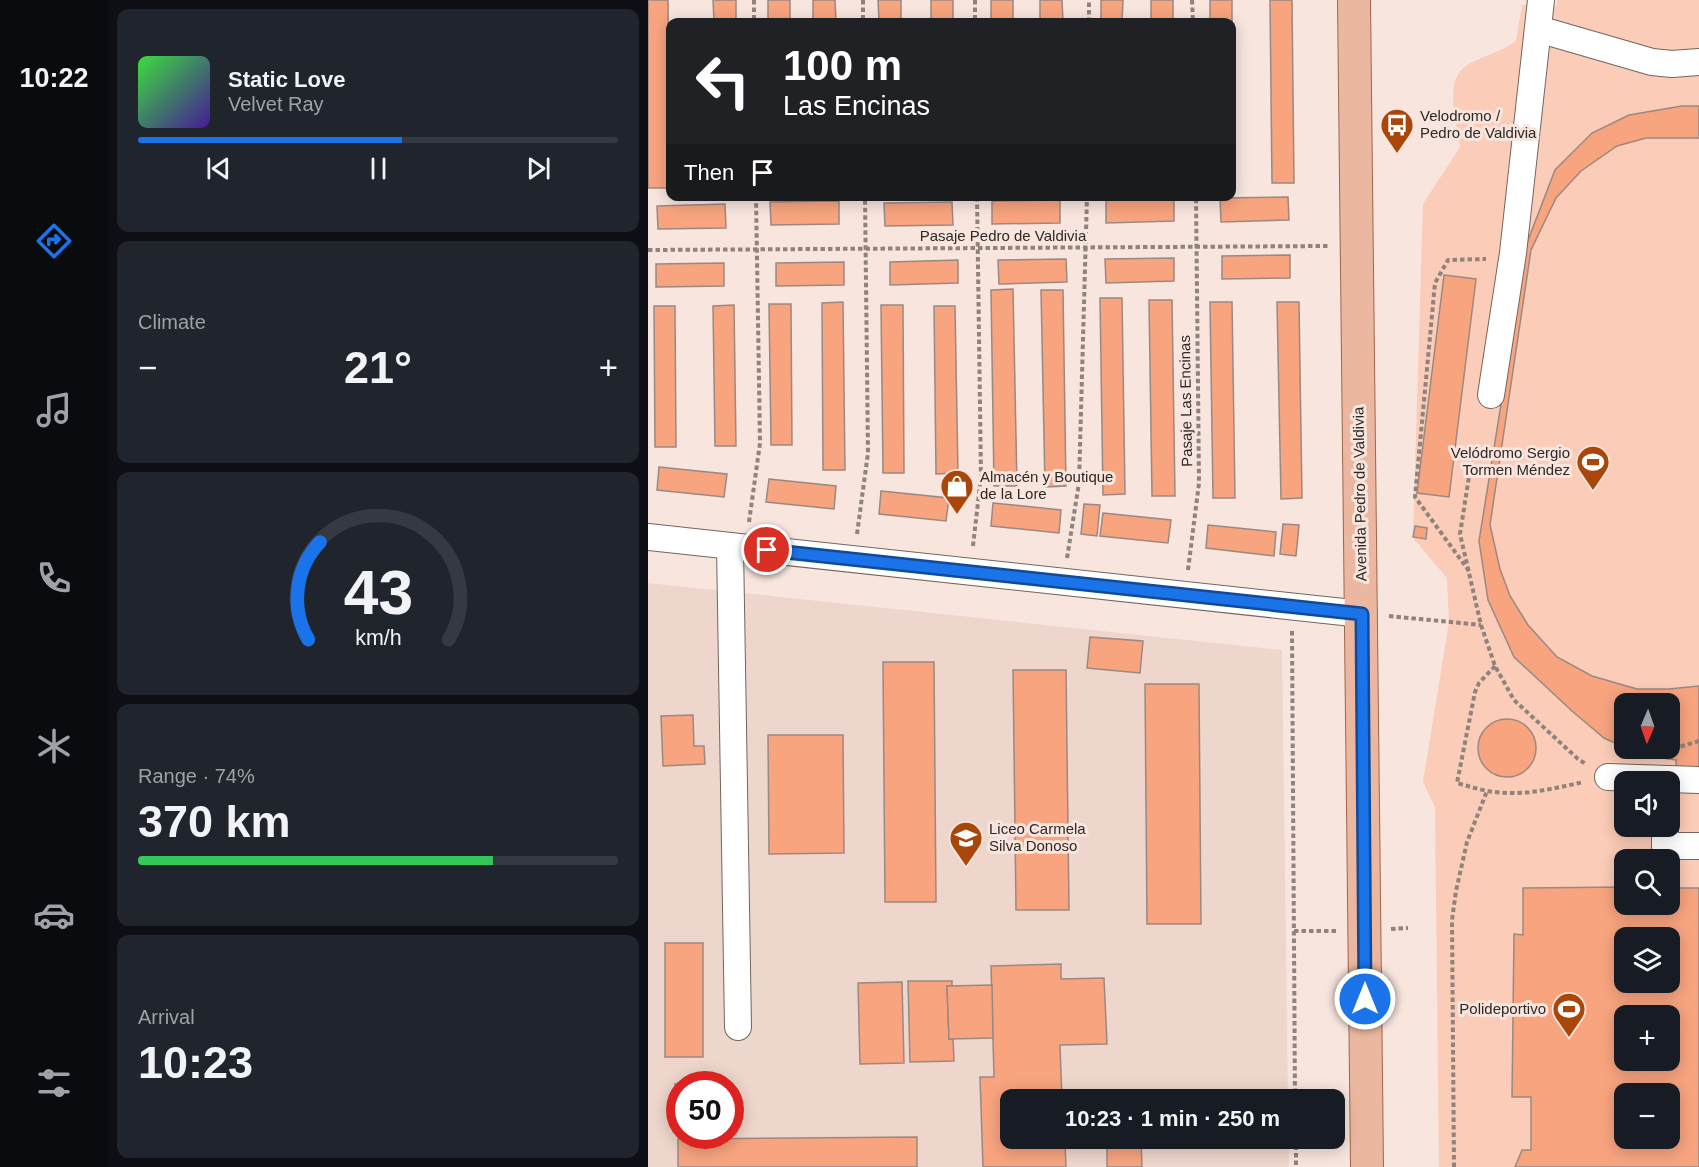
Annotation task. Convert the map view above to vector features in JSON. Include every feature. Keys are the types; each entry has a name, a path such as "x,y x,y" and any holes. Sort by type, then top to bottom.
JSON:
{"main road":[{"name":"Avenida Pedro de Valdivia","path":"1354,0 1367,1167"}],"street":[{"path":"1491,395 1513,253 1541,0"},
{"path":"1538,29 1652,62 1672,64 1699,62"},
{"path":"648,537 1362,614"},
{"path":"730,546 738,1027"},
{"path":"1608,777 1614,777"},
{"path":"1680,781 1699,780"},
{"path":"1668,837 1699,846"}],"path":[{"path":"754,0 754,18"},
{"path":"863,0 863,18"},
{"path":"975,0 975,18"},
{"path":"1089,0 1089,18"},
{"path":"1192,0 1193,18"},
{"path":"750,511 760,442 756,201"},
{"path":"859,519 868,453 865,201"},
{"path":"975,534 981,476 978,201"},
{"path":"1070,541 1079,483 1087,201"},
{"name":"Pasaje Las Encinas","path":"1190,553 1199,483 1196,201"},
{"name":"Pasaje Pedro de Valdivia","path":"648,250 1357,246"},
{"path":"1470,573 1415,497 1435,283 1440,270 1448,260 1493,259 1513,253"},
{"path":"1483,452 1473,451 1460,534 1481,625 1495,666 1514,700 1578,759 1608,777"},
{"path":"1292,606 1295,1089"},
{"path":"1362,614 1481,625"},
{"path":"1495,666 1479,683 1475,692 1457,783 1487,791 1509,793 1537,791 1608,777"},
{"path":"1680,746 1699,741"},
{"path":"1454,1167 1452,921 1467,842 1487,791"},
{"path":"1296,1149 1296,1167"}],"shaded area":[{"path":"1557,0 1699,0 1699,1167 1439,1167 1435,807 1423,782 1449,622 1447,578 1413,538 1423,204 1460,147 1453,101 1456,79 1469,64 1516,41 1522,5 1557,6"},
{"name":"Liceo Carmela Silva Donoso","path":"648,583 1282,650 1288,1089 1000,1089 1000,1149 1289,1149 1289,1167 648,1167"}],"building":[{"path":"648,0 668,0 668,18 666,18 666,188 648,188"},
{"path":"713,0 736,0 736,18 714,18"},
{"path":"768,0 790,0 790,18 768,18"},
{"path":"813,0 835,0 836,18 813,18"},
{"path":"878,0 901,0 901,18 879,18"},
{"path":"931,0 953,0 953,18 931,18"},
{"path":"991,0 1013,0 1013,18 991,18"},
{"path":"1040,0 1062,0 1063,18 1040,18"},
{"path":"1101,0 1123,0 1122,18 1101,18"},
{"path":"1151,0 1173,0 1173,18 1151,18"},
{"path":"1210,0 1232,0 1232,18 1210,18"},
{"path":"1270,0 1292,0 1294,183 1272,183"},
{"path":"1682,106 1699,106 1699,138 1646,138 1617,146 1581,171 1556,198 1531,250 1490,525 1500,569 1510,596 1528,625 1557,657 1592,676 1637,689 1699,686 1699,776 1680,777 1680,771 1676,771 1676,760 1669,759 1680,759 1680,693 1614,693 1614,742 1604,738 1572,711 1514,657 1488,600 1479,541 1527,243 1555,170 1592,133 1629,115"},
{"path":"1288,197 1289,220 1221,222 1220,201 1236,201 1236,198"},
{"path":"839,201 839,224 771,225 770,202"},
{"path":"992,201 1060,201 1060,223 992,224"},
{"path":"1106,201 1174,201 1174,221 1106,223"},
{"path":"952,202 953,225 885,226 884,203"},
{"path":"725,204 726,228 658,229 657,206"},
{"path":"1290,255 1290,278 1222,279 1222,256"},
{"path":"1174,258 1174,281 1106,283 1105,259"},
{"path":"1066,259 1067,282 999,284 998,260"},
{"path":"958,260 958,283 890,285 890,262"},
{"path":"844,262 844,285 776,286 776,263"},
{"path":"724,263 724,286 656,287 656,264"},
{"path":"1444,275 1476,279 1449,497 1417,493"},
{"path":"1013,289 1017,486 994,486 991,290"},
{"path":"1041,290 1063,290 1066,486 1045,487"},
{"path":"1100,298 1122,298 1125,494 1103,495"},
{"path":"1149,300 1172,300 1175,496 1152,496"},
{"path":"843,302 845,470 823,470 822,303"},
{"path":"1210,302 1232,302 1235,498 1213,498"},
{"path":"1277,302 1299,302 1302,498 1281,499"},
{"path":"769,304 791,304 792,445 771,445"},
{"path":"734,305 736,446 715,446 713,306"},
{"path":"881,305 903,305 904,473 883,473"},
{"path":"654,306 675,306 676,447 655,447"},
{"path":"934,306 955,306 958,473 936,474"},
{"path":"659,467 727,474 724,497 657,490"},
{"path":"769,479 836,486 834,509 766,502"},
{"path":"881,491 949,498 946,521 879,514"},
{"path":"993,503 1061,510 1059,533 991,526"},
{"path":"1084,504 1100,505 1097,536 1081,534"},
{"path":"1103,513 1171,520 1168,543 1100,536"},
{"path":"1283,524 1299,525 1296,556 1280,554"},
{"path":"1208,525 1276,532 1274,556 1206,548"},
{"path":"1415,526 1427,528 1426,539 1413,537"},
{"path":"1090,637 1143,641 1140,673 1087,668"},
{"path":"883,662 934,662 936,902 885,902"},
{"path":"1013,670 1066,670 1069,910 1016,910"},
{"path":"1145,684 1199,684 1201,924 1147,924"},
{"path":"693,715 694,746 704,746 705,764 663,766 661,716"},
{"path":"1501,719 1513,719 1528,727 1536,742 1536,754 1528,769 1513,777 1501,777 1486,769 1478,754 1478,742 1486,727"},
{"path":"768,735 843,735 844,853 769,854"},
{"name":"Polideportivo","path":"1614,887 1614,915 1680,915 1680,888 1699,888 1699,1167 1515,1167 1522,1150 1531,1150 1531,1097 1512,1097 1514,934 1523,935 1523,888"},
{"path":"665,943 703,943 703,1057 665,1057"},
{"path":"1061,964 1061,979 1104,978 1107,1044 1060,1045 1062,1089 1000,1089 1000,1149 1065,1149 1066,1167 983,1167 980,1077 994,1077 991,966"},
{"path":"908,981 952,981 952,986 947,986 949,1039 953,1039 954,1061 910,1062"},
{"path":"902,982 904,1063 860,1064 858,983"},
{"path":"992,985 993,1038 949,1039 947,986"},
{"path":"917,1137 917,1167 678,1167 678,1149 744,1149 744,1138"},
{"path":"1107,1149 1141,1149 1142,1167 1107,1167"}],"place":[{"name":"Velodromo / Pedro de Valdivia","path":"1397,154"},
{"name":"Velódromo Sergio Tormen Méndez","path":"1593,491"},
{"name":"Almacén y Boutique de la Lore","path":"957,515"},
{"name":"Liceo Carmela Silva Donoso","path":"966,867"},
{"name":"Polideportivo","path":"1569,1038"}],"route":[{"path":"767,550 1362,614 1365,999"}]}
